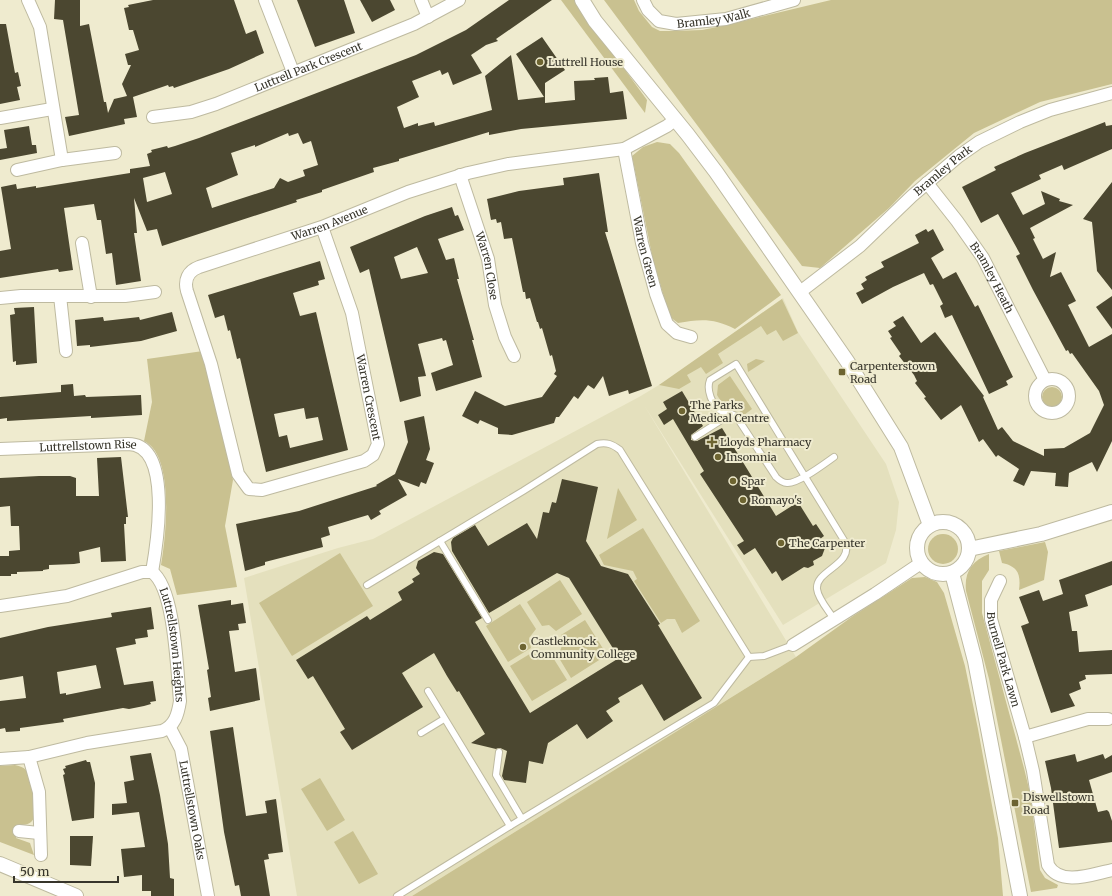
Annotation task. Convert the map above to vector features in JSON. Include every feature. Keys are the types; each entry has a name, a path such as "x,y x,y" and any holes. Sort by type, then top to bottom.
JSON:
{"street":[{"path":"28,0 40,27 52,109 62,160"},
{"path":"265,0 293,72"},
{"path":"421,0 428,17"},
{"name":"Luttrell Park Crescent","path":"153,117 191,112 216,104 428,17 459,0"},
{"path":"582,0 595,21 676,119 716,172 800,292 899,443 930,525"},
{"name":"Bramley Walk","path":"642,0 648,10 659,21 676,24 726,19 780,1 794,0"},
{"name":"Bramley Park","path":"800,292 860,246 927,183 959,156 984,140 1020,122 1055,109 1112,93"},
{"path":"0,118 52,109"},
{"name":"Warren Avenue","path":"242,481 238,474 211,364 188,297 186,281 195,269 322,227 408,192 460,175 508,164 624,149 663,129 676,119"},
{"name":"Warren Green","path":"624,149 642,243 656,294 667,324 677,333 691,337"},
{"path":"17,170 62,160 115,153"},
{"name":"Warren Close","path":"460,175 488,259 497,311 505,337 514,356"},
{"name":"Bramley Heath","path":"927,183 957,221 983,258 1045,380"},
{"name":"Warren Crescent","path":"242,481 250,489 262,490 364,461 373,455 378,444 352,313 322,227"},
{"path":"82,243 91,297"},
{"path":"0,298 21,296 125,296 155,292"},
{"path":"60,296 66,351"},
{"name":"Luttrellstown Rise","path":"0,449 134,444 144,449 153,462 159,507 152,572"},
{"path":"969,549 1041,534 1112,512"},
{"path":"939,522 954,524 965,534 969,549 967,557 963,566 952,573 934,573 921,563 917,552 918,542 922,532 930,525 939,522"},
{"path":"793,646 921,563"},
{"path":"0,606 67,596 142,572 152,572"},
{"name":"Luttrellstown Heights","path":"152,572 158,576 163,586 172,624 180,701 178,713 170,728"},
{"path":"952,573 976,668 1020,896"},
{"name":"Burnell Park Lawn","path":"1000,581 991,600 991,619 1025,737 1033,771 1048,866 1052,872 1061,877 1068,878 1112,870"},
{"path":"1025,737 1088,719 1108,719"},
{"path":"0,759 29,757 87,743 162,731 170,728"},
{"name":"Luttrellstown Oaks","path":"170,728 181,749 208,896"},
{"path":"29,757 40,792 41,814 39,834 41,855"},
{"path":"19,831 39,834"},
{"path":"0,864 76,896"}],"lane":[{"path":"834,457 806,475 791,483 780,481 742,423 736,416 718,408 709,394 708,385 710,380 736,364 806,475 847,547 843,558 821,579 817,586 818,593 834,619"},
{"path":"695,436 731,414"},
{"path":"367,585 597,444 610,443 620,450 750,657"},
{"path":"440,541 488,620"},
{"path":"397,896 714,703 750,657 764,656 793,646"},
{"path":"428,691 510,826"},
{"path":"421,733 444,719"},
{"path":"499,752 496,775 522,819"}],"shaded area":[{"path":"561,0 574,0 647,100 645,113"},
{"path":"604,0 634,0 639,11 652,27 660,31 672,31 702,30 831,0 1112,0 1112,84 1040,102 974,133 915,181 889,208 820,268 802,266"},
{"path":"657,142 670,144 679,153 781,295 735,329 727,325 707,320 678,323 670,317 653,260 632,156 643,147"},
{"name":"Castleknock Community College","path":"783,298 798,332 886,464 899,502 896,530 886,563 783,625 644,405 796,657 412,896 297,896 244,578 338,548 373,539 639,397 674,376"},
{"path":"782,299 798,333 783,341 776,330 767,335 761,326 718,354 723,363 706,374 701,367 687,375 691,382 679,389 659,385"},
{"path":"203,351 233,480 225,526 237,587 177,595 170,569 161,565 166,517 164,479 160,462 154,449 144,441 152,402 147,359"},
{"path":"756,359 765,361 748,372 747,364"},
{"path":"730,376 752,409 744,415 737,409 724,403 717,395 718,385"},
{"path":"1052,387 1059,390 1062,397 1059,404 1052,407 1045,404 1042,397 1045,390"},
{"path":"618,488 637,520 607,539"},
{"path":"643,528 700,621 682,633 675,619 667,619 661,623 634,581 637,579 633,571 604,565 599,555"},
{"path":"943,534 954,538 958,549 954,560 943,564 932,560 928,549 932,538"},
{"path":"1045,542 1048,552 1044,580 1019,590 1019,576 1017,572 1012,566 1002,563 999,551"},
{"path":"340,553 373,606 292,656 259,603"},
{"path":"989,554 989,570 982,581 982,613 1030,793 1040,870 1045,878 1058,885 1057,888 1031,892 989,679 966,591 966,578 970,568 978,560"},
{"path":"925,577 937,582 944,593 965,666 998,838 1003,896 412,896 796,657 853,616 912,578"},
{"path":"560,580 582,614 556,631 549,625 542,626 527,602"},
{"path":"520,604 536,629 529,638 531,648 508,662 486,626"},
{"path":"585,620 607,655 571,678 556,653 560,651 563,643 561,635"},
{"path":"533,652 536,655 545,658 552,656 567,680 532,701 510,666"},
{"path":"15,765 26,770 33,788 35,804 34,817 32,821 28,824 18,825 16,838 30,843 34,855 0,842 0,766"},
{"path":"320,778 345,820 327,831 301,789"},
{"path":"353,831 378,874 359,884 334,842"}],"building":[{"path":"55,0 80,0 80,26 89,24 104,102 106,102 108,113 114,99 127,96 122,84 131,65 128,65 125,54 139,50 133,30 129,30 124,8 129,7 128,5 153,0 234,0 246,34 256,30 264,53 229,69 174,88 173,86 169,87 168,85 133,97 137,117 124,119 125,124 69,136 65,117 79,115 63,20 54,19"},
{"path":"297,0 344,0 355,33 315,47"},
{"path":"360,0 390,0 395,10 372,22"},
{"path":"509,0 552,0 496,39 498,41 486,45 471,55 482,73 453,85 448,72 442,75 440,70 412,81 419,97 397,107 404,128 418,123 418,126 434,122 435,126 492,110 485,76 511,55 518,100 544,97 516,54 542,37 565,70 545,83 545,103 575,100 574,81 595,80 594,78 608,77 610,93 623,91 627,119 521,129 489,135 489,132 373,168 374,172 322,190 322,192 296,200 297,202 162,246 157,229 147,231 134,198 137,233 134,233 141,281 116,285 112,253 106,254 101,220 97,220 94,204 64,208 73,270 59,272 58,269 0,278 0,251 11,249 1,187 16,184 17,189 36,186 36,188 130,173 130,169 150,166 147,154 152,152 151,150 167,146 168,148 199,138 416,55 466,30","holes":["288,133 289,136 298,133 303,144 311,141 318,165 303,170 305,176 288,182 280,178 274,188 212,208 206,188 238,175 231,153 255,145 255,147","165,172 172,194 147,202 143,178"]},
{"path":"0,24 6,24 15,73 18,72 21,86 17,87 20,100 0,104"},
{"path":"1105,122 1106,126 1112,125 1112,149 1064,170 1062,165 1039,175 1041,179 1011,193 1023,215 1045,204 1041,191 1060,199 1059,201 1073,205 1030,228 1035,238 1033,239 1043,259 1056,252 1050,277 1061,272 1076,301 1068,305 1089,347 1112,334 1112,441 1097,472 1092,462 1069,473 1068,487 1055,486 1056,473 1031,471 1024,486 1013,481 1019,469 998,455 996,457 983,439 979,442 961,405 941,420 924,398 926,397 915,383 917,381 914,375 899,356 901,354 890,338 892,337 888,331 896,326 893,322 903,316 921,343 935,332 984,396 983,397 998,430 1002,427 1013,441 1044,456 1044,449 1064,448 1090,433 1104,405 1099,391 1072,353 1070,354 1068,350 1066,351 1016,256 1020,254 998,214 981,223 962,187 996,170 994,167 1025,153"},
{"path":"29,126 32,145 36,145 37,153 0,160 0,149 7,148 4,130"},
{"path":"599,173 608,232 605,232 652,386 629,394 628,390 609,396 603,376 594,389 588,385 578,399 574,396 559,417 556,417 554,423 512,435 498,434 498,428 480,420 478,424 462,416 475,391 505,406 542,397 557,376 554,374 556,371 552,355 550,356 542,328 540,329 537,322 530,298 526,299 525,292 523,292 512,238 504,239 501,222 497,223 496,219 491,220 487,199 519,191 564,185 563,178"},
{"path":"1112,182 1112,290 1097,271 1092,222 1083,219"},
{"path":"452,207 455,216 458,215 464,230 438,239 446,260 454,258 459,279 457,279 474,340 472,340 482,377 436,391 431,373 453,365 446,340 443,341 442,338 418,344 426,376 418,377 421,396 400,402 369,269 360,273 350,247 425,216","holes":["417,247 428,273 401,279 394,257"]},
{"path":"926,229 928,232 933,229 944,250 931,258 943,279 956,272 975,307 978,305 1013,377 1006,381 1008,385 989,394 952,315 945,318 940,306 943,304 933,284 930,285 924,273 893,287 862,304 856,293 864,289 861,284 867,280 865,277 884,267 881,262 919,243 915,235"},
{"path":"320,261 325,279 318,281 319,285 293,293 300,316 316,312 348,450 266,472 240,358 237,359 230,330 228,331 224,315 215,318 208,295","holes":["304,408 306,419 318,417 323,440 290,448 287,435 279,437 274,414"]},
{"path":"1112,296 1112,329 1096,307"},
{"path":"34,307 37,363 16,365 16,361 13,362 10,315 15,314 14,308"},
{"path":"172,312 177,331 141,341 90,347 90,345 77,346 75,320 103,317 104,321 139,317 140,320"},
{"path":"73,384 74,396 141,395 142,415 91,418 91,416 7,421 7,418 0,419 0,397 61,392 61,385"},
{"path":"682,391 703,426 691,435 691,440 697,441 722,428 776,516 798,502 813,526 816,524 824,536 820,539 825,548 822,556 813,561 814,565 808,568 804,567 782,581 776,571 772,574 755,548 744,555 737,545 744,541 700,474 704,471 673,419 664,425 658,415 667,409 663,402"},
{"path":"424,416 430,449 426,460 434,463 426,484 421,482 419,487 398,479 407,495 379,511 381,514 371,520 368,515 328,527 330,535 321,538 323,547 265,562 265,565 245,571 236,524 299,511 377,486 376,485 395,474 408,442 404,421"},
{"path":"121,457 128,517 126,517 126,524 124,524 126,561 101,562 100,547 79,552 80,563 49,565 49,569 43,571 17,572 17,574 11,574 11,576 0,576 0,556 9,556 9,551 20,550 19,526 11,526 10,506 0,507 0,478 70,476 76,478 76,496 99,496 97,458"},
{"path":"562,479 598,487 586,541 601,566 628,574 660,624 658,625 702,698 664,721 642,684 618,698 620,702 606,711 613,721 587,739 577,724 548,743 543,764 529,761 526,783 504,780 502,776 507,751 500,748 496,749 471,743 485,734 459,691 457,692 434,653 402,673 423,707 352,750 340,732 345,729 313,676 308,679 296,660 367,616 370,620 402,600 398,592 414,582 412,579 420,574 416,568 418,561 434,552 443,554 482,618 475,622 530,713 619,658 569,578 557,573 489,613 452,551 451,542 453,538 475,525 488,546 527,523 537,539 543,512 549,513 552,502 556,503"},
{"path":"1112,561 1112,585 1085,595 1088,606 1069,612 1072,631 1077,631 1079,652 1112,650 1112,674 1085,675 1086,679 1079,682 1081,689 1069,694 1075,706 1051,713 1021,626 1029,623 1019,597 1039,590 1043,601 1063,594 1059,580"},
{"path":"231,600 231,605 243,603 246,623 238,624 239,630 229,631 235,672 256,668 260,700 210,711 208,698 211,697 207,670 209,669 198,605"},
{"path":"151,607 154,629 147,630 148,637 135,639 136,644 116,648 124,685 153,681 156,701 150,702 151,704 129,709 123,708 63,719 64,722 20,728 20,731 6,732 5,728 0,729 0,701 26,698 23,676 0,680 0,638 48,627 112,617 111,613","holes":["96,665 101,688 66,695 66,693 60,694 57,672"]},
{"path":"233,727 246,816 267,813 265,801 276,799 283,852 268,854 269,859 264,860 270,896 241,896 239,885 235,886 224,832 210,731"},
{"path":"151,753 168,844 170,878 174,879 174,896 151,896 151,891 142,891 142,875 124,877 121,849 145,847 139,812 112,815 112,804 127,803 124,782 134,780 130,756"},
{"path":"1075,754 1077,762 1103,754 1105,759 1112,755 1112,772 1089,780 1098,812 1107,810 1109,812 1112,821 1112,842 1059,848 1051,788 1045,761"},
{"path":"86,760 87,762 90,762 95,783 94,818 72,821 63,769 66,768 65,766"},
{"path":"70,836 93,836 91,866 70,865"}],"place":[{"name":"Luttrell House","path":"540,62"},
{"name":"Carpenterstown Road","path":"842,372"},
{"name":"The Parks Medical Centre","path":"682,411"},
{"name":"Lloyds Pharmacy","path":"712,442"},
{"name":"Insomnia","path":"718,457"},
{"name":"Spar","path":"733,481"},
{"name":"Romayo's","path":"743,500"},
{"name":"The Carpenter","path":"781,543"},
{"name":"Castleknock Community College","path":"523,647"},
{"name":"Diswellstown Road","path":"1015,803"}]}
